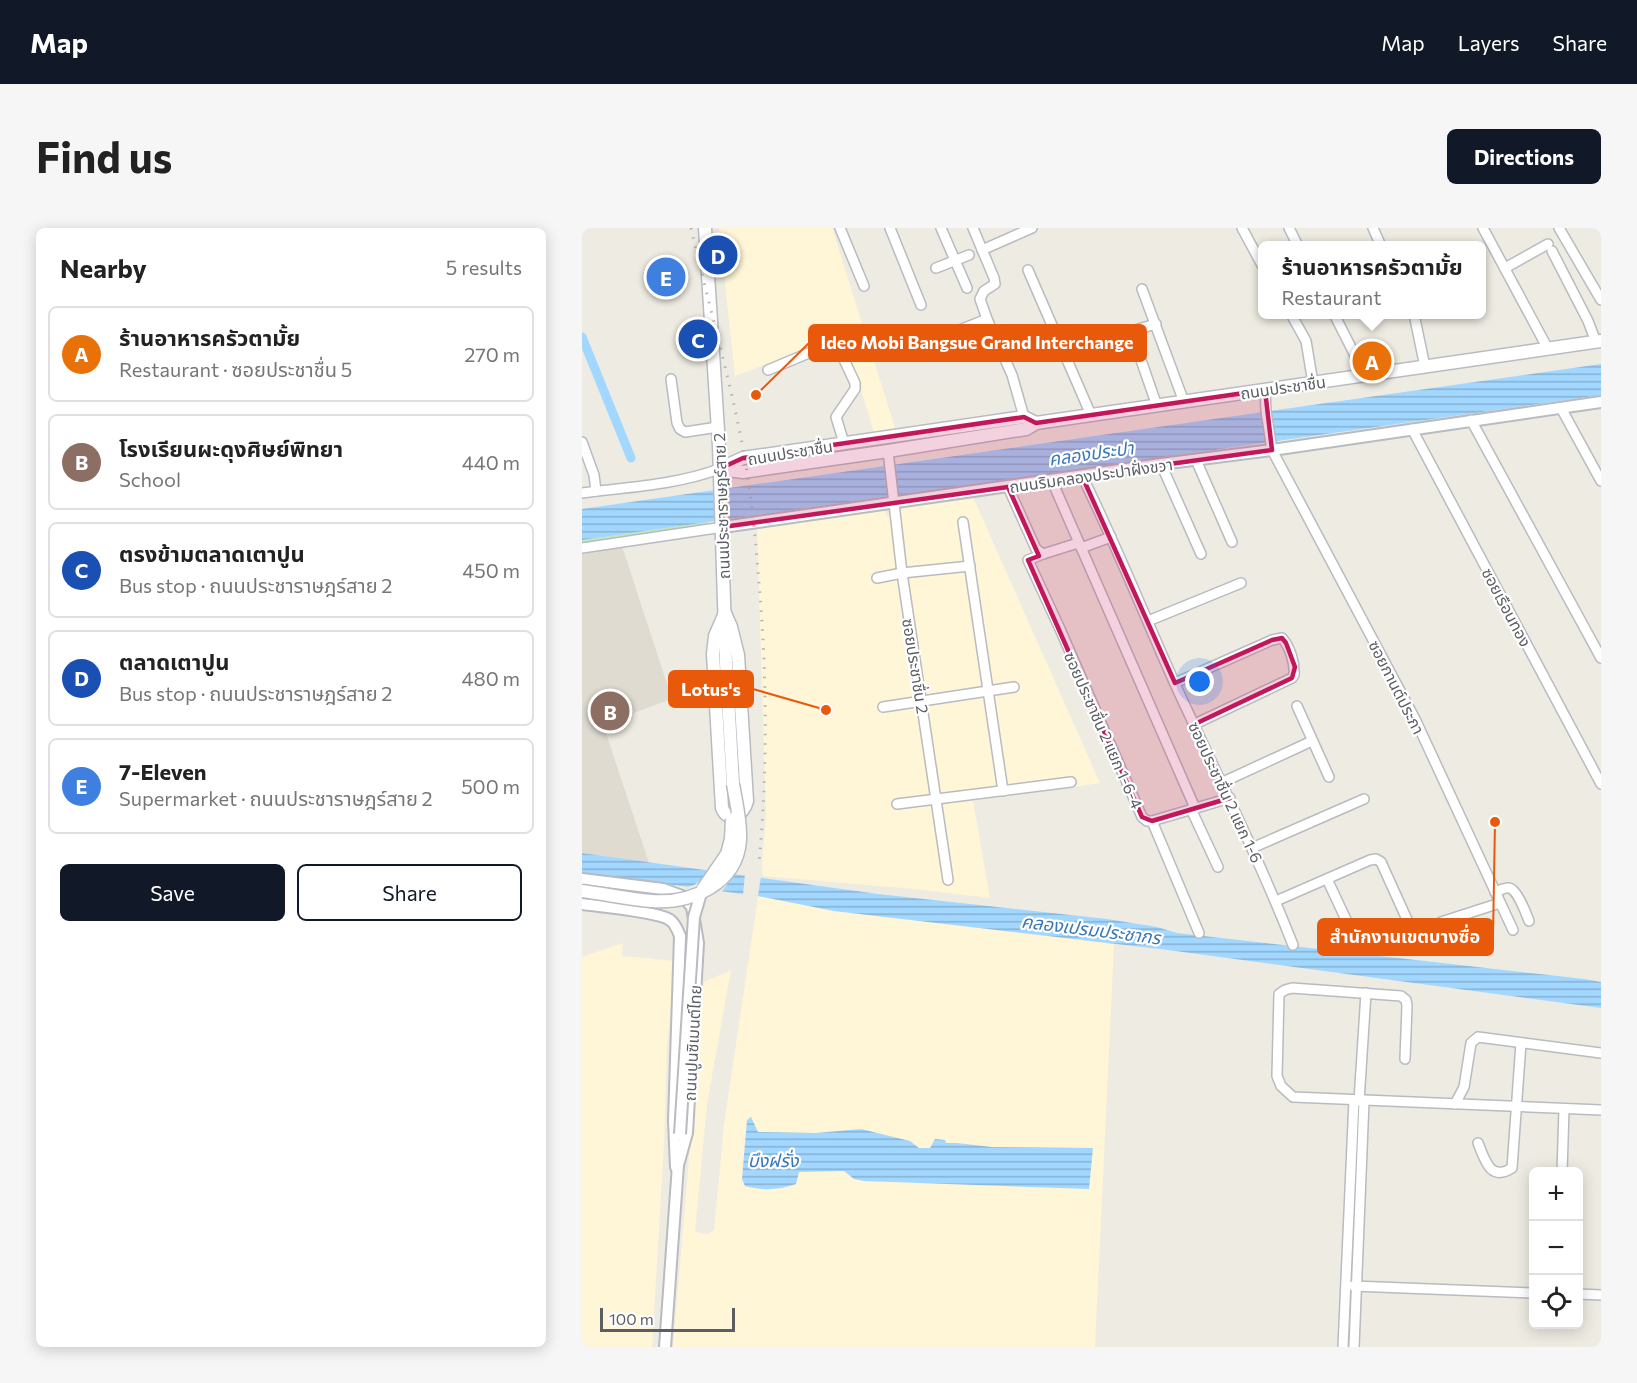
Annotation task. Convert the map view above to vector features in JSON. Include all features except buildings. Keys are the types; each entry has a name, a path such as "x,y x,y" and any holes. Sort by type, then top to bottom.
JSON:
{"main road":[{"name":"ถนนประชาราษฎร์สาย 2","path":"701,893 727,854 731,839 733,784 726,663 721,486 705,228"},
{"name":"ถนนประชาชื่น","path":"720,469 742,458 844,443 1030,420 1091,415 1599,342"},
{"name":"ถนนประชาชื่น","path":"720,469 743,472 888,456 1026,429 1030,420"},
{"path":"725,613 738,656 747,801 745,809 735,816 727,816 723,813 722,808 713,654 715,636 725,613"},
{"path":"582,891 653,901 671,900 701,893"}],"street":[{"path":"840,228 864,286"},
{"path":"890,228 921,305"},
{"path":"941,228 967,288"},
{"path":"973,228 995,284 984,291 980,298 1030,420"},
{"path":"982,250 1032,228"},
{"path":"1242,228 1258,256"},
{"path":"1559,228 1601,300"},
{"path":"1484,229 1548,349"},
{"path":"1504,268 1550,248 1599,342"},
{"path":"936,268 969,255"},
{"path":"1028,270 1091,415"},
{"path":"1142,289 1184,402"},
{"path":"916,347 987,319"},
{"path":"1293,319 1306,341 1313,383"},
{"path":"1336,319 1365,375"},
{"path":"1415,319 1425,367"},
{"path":"1138,329 1156,324"},
{"path":"768,370 828,345 840,351 855,383 855,388 836,417 844,443"},
{"path":"1141,360 1157,406"},
{"path":"671,379 677,423 681,429 685,432 718,427"},
{"name":"ซอยกานต์ประภา","path":"1265,390 1271,446 1415,719 1513,930"},
{"name":"ถนนริมคลองประปาฝั่งขวา","path":"582,548 722,525 1196,460 1271,446 1601,402"},
{"path":"1561,408 1601,481"},
{"path":"1471,420 1601,658"},
{"name":"ซอยเรือนทอง","path":"1412,429 1601,784"},
{"path":"582,442 594,475 596,491"},
{"name":"ซอยประชาชื่น 2","path":"888,456 902,573 948,880"},
{"path":"1196,460 1232,542"},
{"path":"1161,464 1201,554"},
{"path":"582,493 675,480 720,469"},
{"name":"ซอยประชาชื่น 2 แยก 1-6","path":"1082,476 1175,683 1223,782 1293,945"},
{"path":"1052,480 1218,867"},
{"path":"1008,487 1036,549 1043,554 1111,537"},
{"path":"963,522 1003,791"},
{"name":"ซอยประชาชื่น 2 แยก 1-6-4","path":"1043,554 1028,560 1142,817 1147,821 1152,821 1230,798"},
{"path":"877,578 970,566"},
{"path":"1148,621 1241,583"},
{"path":"1175,683 1276,639 1282,638 1286,643 1295,671 1292,678 1195,724"},
{"path":"883,706 1014,687"},
{"path":"1297,706 1329,777"},
{"path":"1223,782 1312,741"},
{"path":"897,804 1071,782"},
{"path":"1252,848 1364,799"},
{"path":"1152,821 1199,933"},
{"path":"1276,901 1376,859 1381,862 1409,924"},
{"name":"ถนนปูนซิเมนต์ไทย","path":"582,879 663,889 682,896 692,907 698,948 687,1133 677,1172"},
{"path":"1327,879 1349,927"},
{"path":"1495,892 1508,887 1512,888 1529,921"},
{"name":"ถนนปูนซิเมนต์ไทย","path":"665,1347 694,917 701,893"},
{"path":"1443,945 1436,927 1441,922 1500,903"},
{"name":"ถนนปูนซิเมนต์ไทย","path":"582,904 667,918 674,923 680,936 674,1121 677,1172"},
{"path":"680,947 684,950 698,948"},
{"path":"1405,1059 1407,1006 1406,1000 1401,996 1292,988 1279,994 1276,1076 1281,1086 1293,1097 1601,1110"},
{"path":"1343,1347 1365,993"},
{"path":"1455,1104 1464,1087 1471,1043 1478,1037 1601,1053"},
{"path":"1478,1143 1490,1168 1496,1173 1505,1173 1512,1168 1521,1043"},
{"path":"1354,1347 1359,1101"},
{"path":"1562,1167 1564,1109"},
{"path":"1346,1286 1529,1293"},
{"path":"1583,1294 1601,1295"}],"highlighted area":[{"path":"1265,390 1272,450 1082,476 1175,683 1272,640 1282,638 1286,643 1295,667 1292,678 1195,724 1230,798 1152,821 1142,817 1028,560 1039,556 1008,487 723,527 719,469 743,458 1024,417 1036,423"}],"shaded area":[{"path":"719,228 832,228 896,431 874,432 844,335 735,376"},
{"path":"973,497 1100,783 973,801 990,898 763,876 766,816 757,526 878,509 884,510 888,517 891,509"},
{"path":"622,546 672,699 603,724 649,863 582,853 582,552"},
{"path":"758,896 834,911 1114,944 1095,1347 673,1347 704,982 731,970 707,1104 695,1232 708,1234 714,1230 724,1125"},
{"path":"623,943 622,956 675,961 667,1048 664,1144 652,1347 582,1347 582,957"}],"green space":[{"path":"708,522 709,526 582,545 582,540"}],"water":[{"name":"คลองประปา","path":"1601,364 1601,395 582,540 582,509"},
{"name":"คลองเปรมประชากร","path":"582,853 878,894 1107,919 1157,927 1177,933 1584,979 1601,982 1601,1008 1168,950 834,911 758,896 582,873"},
{"name":"บึงฝรั่ง","path":"751,1117 758,1132 816,1133 861,1129 910,1141 919,1148 930,1148 935,1139 945,1140 946,1143 992,1147 1093,1148 1089,1189 864,1181 854,1179 844,1171 799,1172 796,1184 783,1188 752,1188 745,1186 742,1179 747,1120"}],"pier":[{"path":"713,869 737,872 719,895 681,889 694,885"},
{"path":"745,874 761,876 758,896 743,895"}],"waterway":[{"path":"582,337 631,458"}],"railway":[{"path":"691,228 726,369 746,469 754,527 761,608 765,717 764,790 759,863"}],"place":[{"name":"ตลาดเตาปูน","path":"718,255"},
{"name":"7-Eleven","path":"666,277"},
{"name":"ตรงข้ามตลาดเตาปูน","path":"698,339"},
{"name":"ร้านอาหารครัวตามั้ย","path":"1372,361"},
{"name":"Ideo Mobi Bangsue Grand Interchange","path":"756,395"},
{"name":"Lotus's","path":"826,710"},
{"name":"โรงเรียนผะดุงศิษย์พิทยา","path":"610,711"},
{"name":"สำนักงานเขตบางซื่อ","path":"1495,822"}]}
